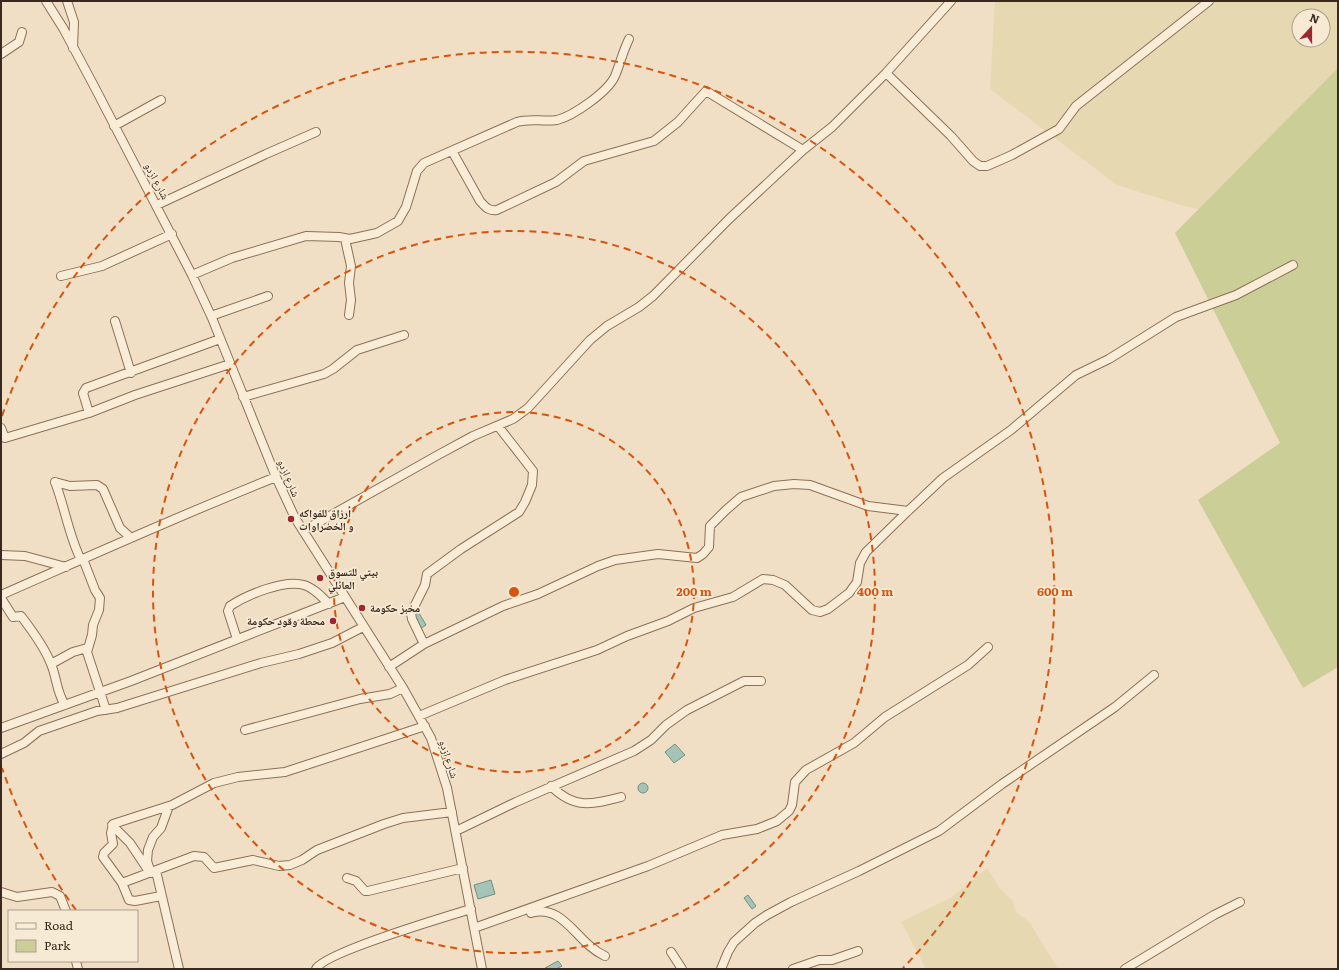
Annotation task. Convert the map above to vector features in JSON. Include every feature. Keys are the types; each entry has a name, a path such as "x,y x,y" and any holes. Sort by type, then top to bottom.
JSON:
{"street":[{"name":"شارع ازدو","path":"46,1 73,48 157,205 192,275 211,316 276,477 303,532 403,688 425,726 440,761 452,812 471,909 477,927 482,969"},
{"path":"68,1 74,22 73,48"},
{"path":"303,532 444,451 498,426 528,408 590,340 607,326 639,307 653,296 729,219 803,150 832,127 886,73 950,1"},
{"path":"886,73 951,136 973,161 980,166 987,166 1012,155 1059,129 1076,106 1209,1"},
{"path":"1,54 19,42 22,32"},
{"path":"192,275 232,258 306,236 339,236 345,239 355,239 377,233 398,221 406,207 417,171 424,163 524,120 558,120 579,110 606,88 614,77 621,55 629,39"},
{"path":"452,151 480,201 491,210 497,210 556,182 584,161 654,141 678,122 706,91 803,150"},
{"path":"114,126 161,100"},
{"path":"157,205 316,132"},
{"path":"60,276 102,266 172,234"},
{"path":"345,239 351,266 348,283 351,300 349,315"},
{"path":"419,716 505,680 597,650 627,636 668,621 694,608 733,597 764,579 773,580 785,585 812,610 820,612 828,609 849,593 857,582 860,563 866,552 908,511 943,478 1011,430 1076,375 1109,359 1176,317 1236,295 1294,265"},
{"path":"211,316 268,296"},
{"path":"115,321 131,373"},
{"path":"243,397 324,374 333,370 357,350 404,335"},
{"path":"89,413 83,393 86,388 220,340"},
{"path":"1,428 5,438 89,413 135,395 230,364"},
{"path":"424,644 412,619 411,612 423,590 427,574 461,549 518,512 525,502 532,485 533,471 498,426"},
{"path":"65,705 58,695 51,664 27,624 21,616 13,617 1,596 131,538 276,477"},
{"path":"106,710 88,656 87,648 92,635 93,625 99,610 100,598 73,544 69,523 55,482 70,486 97,485 103,489 120,528 131,538"},
{"path":"389,667 424,644 503,606 538,594 598,566 615,560 658,554 697,558 709,547 709,532 712,523 741,497 754,491 787,485 810,485 868,506 908,511"},
{"path":"1,555 25,556 66,567"},
{"path":"237,639 228,611 230,606 259,592 273,587 295,583 306,586 329,604"},
{"path":"1,728 100,692 345,597"},
{"path":"1,754 24,743 39,731 262,663 299,654 332,643 364,627"},
{"path":"477,927 648,866 722,835 757,829 777,821 789,811 792,805 795,782 806,770 854,743 885,717 968,665 988,647"},
{"path":"51,664 73,652 87,648"},
{"path":"721,969 734,942 755,923 791,902 860,871 939,831 1002,784 1115,707 1154,675"},
{"path":"456,831 551,786 634,751 651,740 666,725 687,710 738,684 749,680 761,681"},
{"path":"245,730 360,699 390,694 403,688"},
{"path":"112,825 169,806 214,783 238,777 285,772 425,726"},
{"path":"551,786 562,797 571,802 582,804 621,797"},
{"path":"169,806 161,828 152,837 148,850 147,861 153,872 161,896 179,969"},
{"path":"122,883 199,856 208,860 214,868 254,860 285,866 297,863 317,850 384,824 403,818 452,812"},
{"path":"112,825 130,842 153,872"},
{"path":"112,825 113,844 104,853 103,857 122,883 131,901 161,896"},
{"path":"347,878 356,881 365,891 368,891 463,868"},
{"path":"1,892 17,897 52,892 60,896 66,910"},
{"path":"1125,969 1214,915 1240,902"},
{"path":"316,969 326,960 404,930 471,909"},
{"path":"477,927 484,929 535,912 547,910 560,918 590,948 605,956"},
{"path":"793,969 819,960 832,960 858,951"},
{"path":"671,952 682,969"}],"shaded area":[{"path":"995,1 1338,1 1338,216 1268,225 1181,205 1117,185 990,89"},
{"path":"419,613 426,625 420,629 413,614"},
{"path":"675,744 685,755 674,763 665,752"},
{"path":"641,783 645,783 647,784 647,792 641,793 638,790 638,786"},
{"path":"987,868 1001,890 1012,900 1016,912 1030,923 1058,969 926,969 901,922 952,897"},
{"path":"491,880 495,894 478,899 474,885"},
{"path":"748,895 756,906 752,909 744,898"},
{"path":"558,961 562,966 556,969 545,968"}],"green space":[{"path":"1338,68 1338,667 1303,688 1198,500 1280,443 1175,233"}],"place":[{"name":"أرزاق للفواكه و الخضراوات","path":"291,519"},
{"name":"بيتي للتسوق العائلي","path":"320,578"},
{"name":"مخبز حكومة","path":"362,608"},
{"name":"محطة وقود حكومة","path":"333,621"}]}
